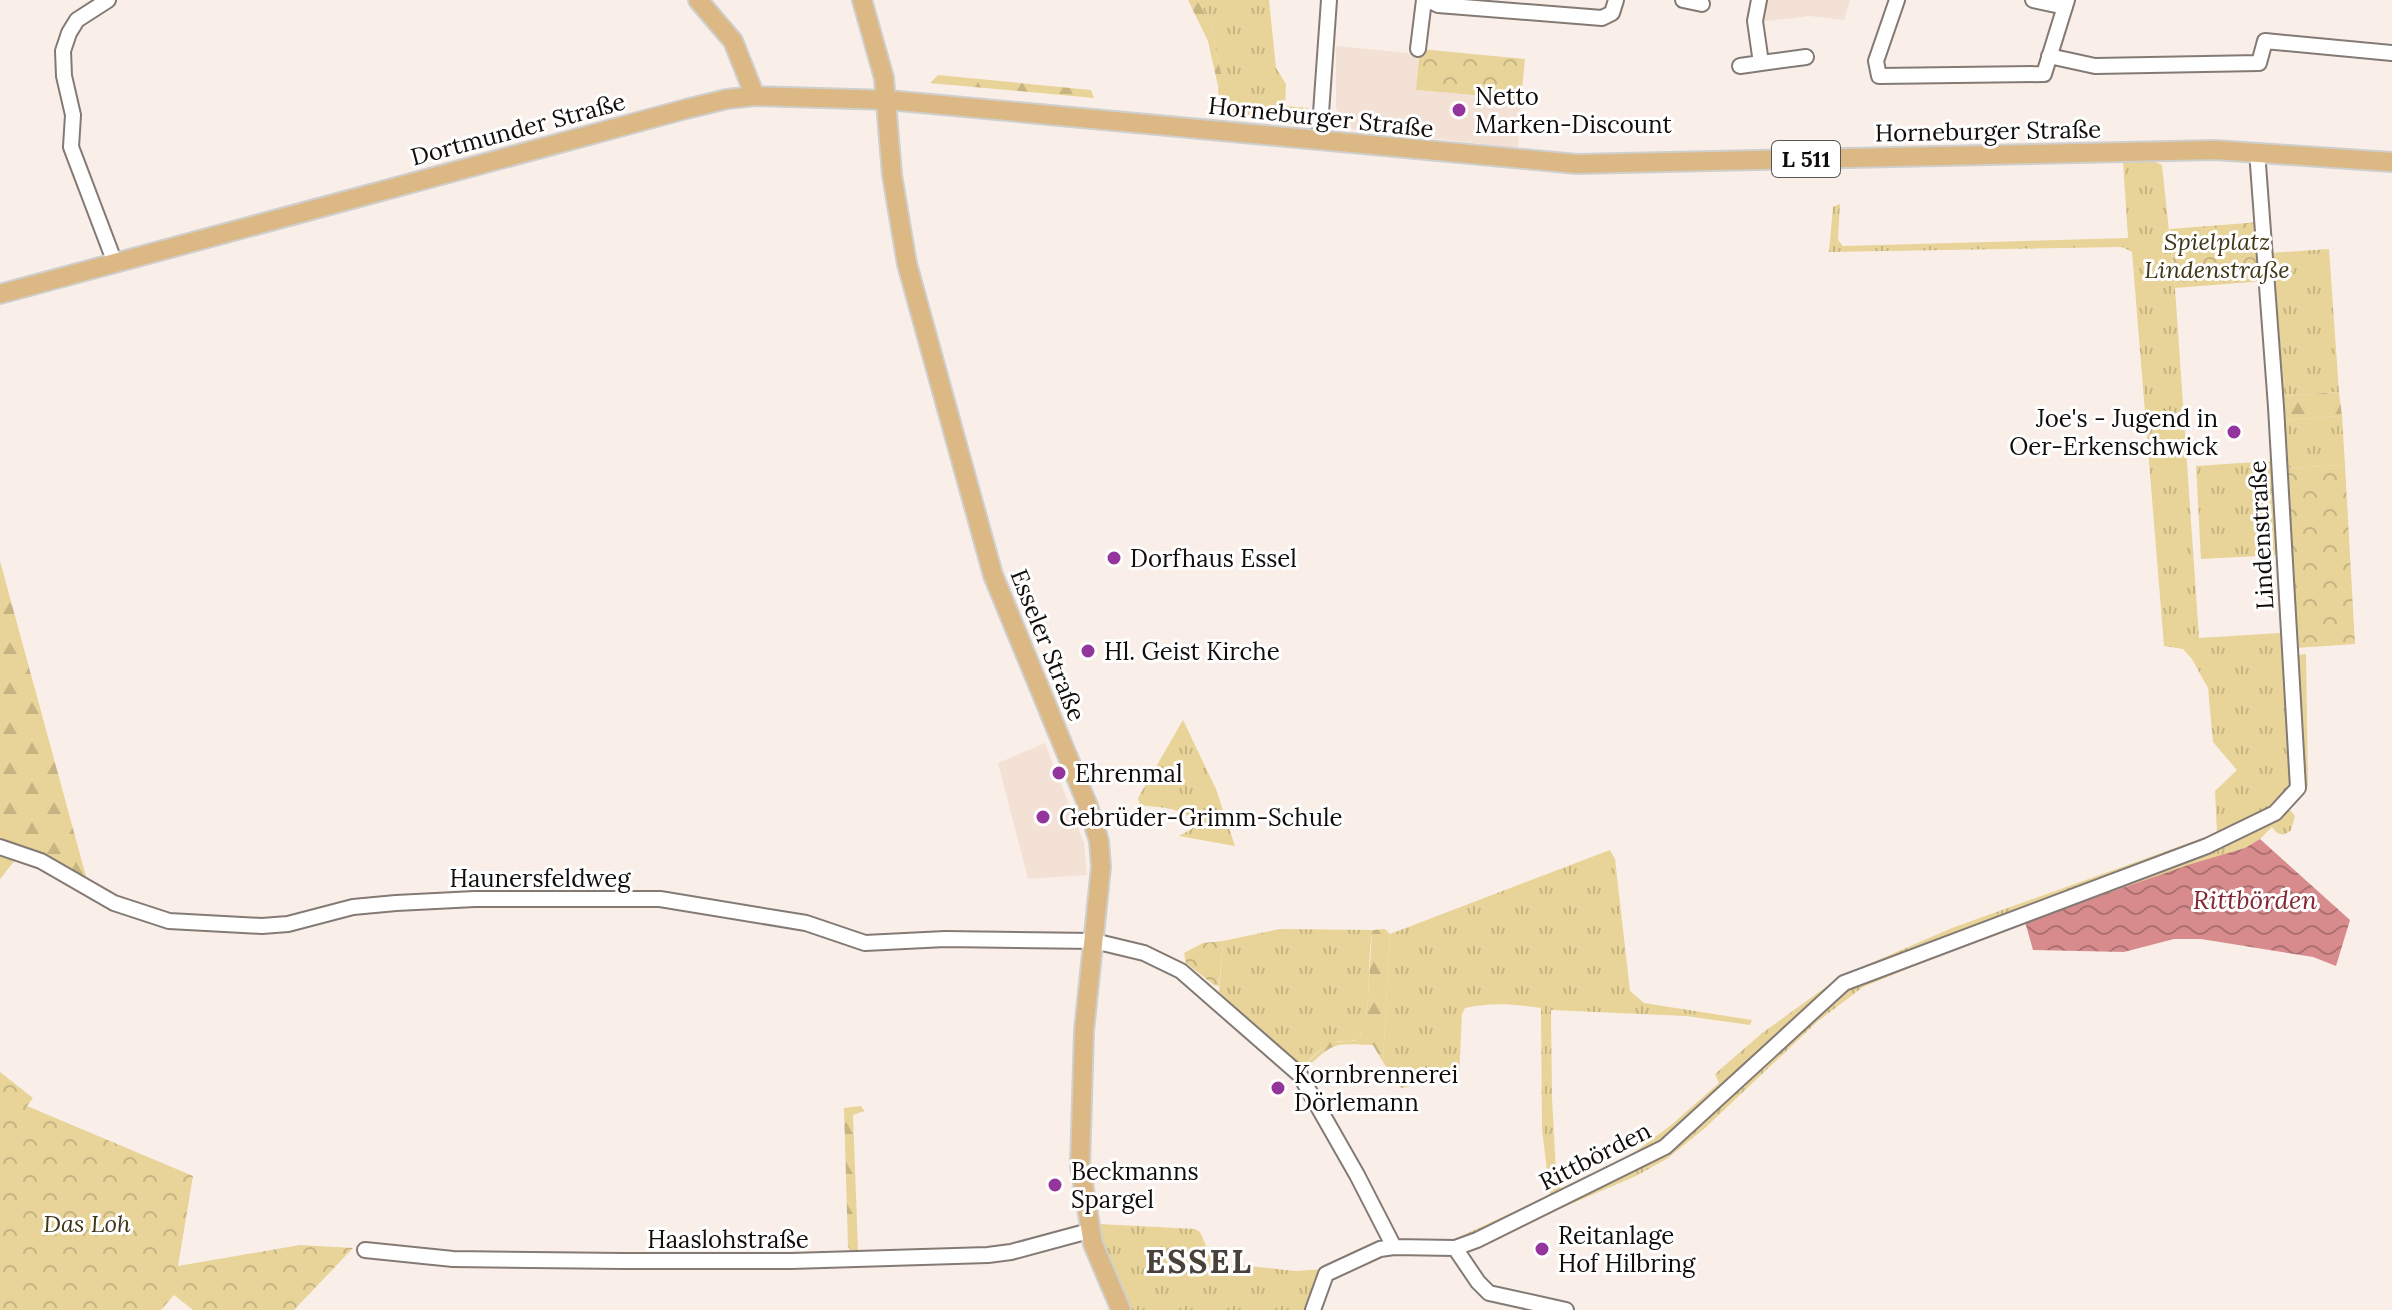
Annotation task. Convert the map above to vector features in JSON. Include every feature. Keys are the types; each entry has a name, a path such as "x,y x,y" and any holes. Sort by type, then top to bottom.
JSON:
{"main road":[{"path":"698,0 733,41 755,96"},
{"name":"Esseler Straße","path":"862,0 888,100 892,175 907,264 993,575 1088,806 1099,841 1101,867 1084,1031 1080,1150 1089,1231 1106,1280 1121,1310"},
{"name":"Dortmunder Straße","path":"0,294 727,99 755,96 888,100 1060,115"},
{"name":"Horneburger Straße","path":"1060,115 1577,164 2075,152 2257,151 2392,162"}],"street":[{"path":"108,0 77,20 63,51 64,76 73,115 72,151 115,263"},
{"path":"1319,141 1329,0"},
{"path":"1418,49 1426,0 1438,5 1602,18 1612,13 1616,0"},
{"path":"1683,0 1702,4"},
{"path":"1759,0 1755,21 1761,63"},
{"path":"1897,0 1876,61 1879,76 2044,74 2066,4 2033,0"},
{"path":"2049,56 2095,66 2259,63 2265,41 2392,53"},
{"path":"1740,66 1806,57"},
{"name":"Lindenstraße","path":"2257,151 2276,407 2298,788 2275,813"},
{"name":"Rittbörden","path":"1313,1310 1326,1274 1380,1249 1455,1248 1477,1240 1665,1147 1844,983 2207,846 2275,813"},
{"name":"Haunersfeldweg","path":"0,847 41,861 114,903 169,921 262,926 288,924 353,907 396,903 475,899 660,899 806,923 865,943 945,939 1094,941 1144,953 1181,971 1300,1075 1394,1247"},
{"name":"Haaslohstraße","path":"365,1250 453,1259 791,1261 988,1255 1089,1231"},
{"path":"1455,1248 1489,1293 1566,1310"}],"shaded area":[{"path":"1764,0 1850,0 1844,20 1809,16 1759,22"},
{"path":"1336,46 1420,54 1417,90 1521,99 1518,148 1342,128 1336,107"},
{"name":"Gebrüder-Grimm-Schule","path":"1045,743 1084,843 1087,875 1028,879 998,763"}],"green space":[{"path":"1188,0 1198,0 1213,29 1222,76 1218,86 1208,41"},
{"path":"1198,0 1269,0 1276,68 1286,84 1285,106 1308,108 1305,118 1293,124 1220,116 1218,86 1222,76 1213,29"},
{"path":"1420,49 1525,59 1521,99 1416,90"},
{"path":"938,75 1091,90 1094,98 930,83"},
{"path":"2123,161 2153,161 2162,165 2175,288 2199,638 2280,633 2283,657 2306,654 2308,786 2289,809 2295,816 2291,830 2281,834 2272,827 2245,848 2030,919 1863,987 1817,1022 1705,1128 1668,1158 1636,1176 1464,1250 1459,1237 1550,1195 1542,1129 1541,1008 1503,1004 1465,1008 1462,1014 1459,1077 1401,1088 1383,1062 1390,934 1610,850 1615,859 1630,991 1644,1003 1752,1020 1750,1025 1686,1016 1551,1010 1556,1172 1561,1190 1617,1165 1670,1126 1719,1083 1715,1074 1761,1034 1841,976 1952,928 2217,833 2215,791 2237,770 2213,742 2208,688 2192,659 2183,649 2164,646 2132,252 2122,247 1829,252 1833,207 1840,204 1838,240 1843,246 2128,238"},
{"name":"Spielplatz Lindenstraße","path":"2260,222 2265,281 2175,288 2170,229"},
{"path":"2329,249 2339,392 2281,396 2270,253"},
{"path":"2339,392 2342,416 2282,420 2281,396"},
{"path":"2342,416 2345,465 2285,468 2282,420"},
{"path":"2271,461 2277,555 2201,559 2196,466"},
{"path":"2345,465 2355,644 2295,648 2285,468"},
{"path":"0,561 90,891 58,872 16,859 0,879"},
{"path":"1183,720 1216,789 1235,846 1179,836 1192,829 1194,822 1189,817 1170,809 1140,805 1138,798"},
{"path":"1280,929 1373,930 1368,1003 1359,1037 1325,1046 1300,1069 1219,992 1223,941"},
{"path":"1385,929 1390,934 1383,1062 1373,1045 1348,1044 1327,1050 1303,1071 1300,1069 1329,1042 1354,1041 1361,1035 1367,1013 1372,933 1373,930"},
{"path":"1223,941 1219,986 1186,963 1184,953 1203,943"},
{"name":"Das Loh","path":"0,1072 33,1098 27,1106 193,1176 178,1266 300,1245 353,1248 294,1310 193,1310 174,1295 161,1310 0,1310"},
{"path":"861,1106 864,1111 853,1115 858,1250 893,1254 854,1255 848,1247 844,1108"},
{"path":"1099,1224 1195,1229 1200,1232 1216,1268 1239,1265 1295,1271 1326,1269 1307,1310 1131,1310 1107,1256"}],"water":[{"name":"Rittbörden","path":"2260,839 2350,920 2336,966 2313,957 2201,939 2174,939 2124,952 2033,950 2025,922 2245,848"}],"place":[{"name":"Netto Marken-Discount","path":"1459,110"},
{"name":"Joe's - Jugend in Oer-Erkenschwick","path":"2234,432"},
{"name":"Dorfhaus Essel","path":"1114,558"},
{"name":"Hl. Geist Kirche","path":"1088,651"},
{"name":"Ehrenmal","path":"1059,773"},
{"name":"Gebrüder-Grimm-Schule","path":"1043,817"},
{"name":"Kornbrennerei Dörlemann","path":"1278,1088"},
{"name":"Beckmanns Spargel","path":"1055,1185"},
{"name":"Reitanlage Hof Hilbring","path":"1542,1249"}],"district":[{"name":"ESSEL","path":"1199,1261"}]}
